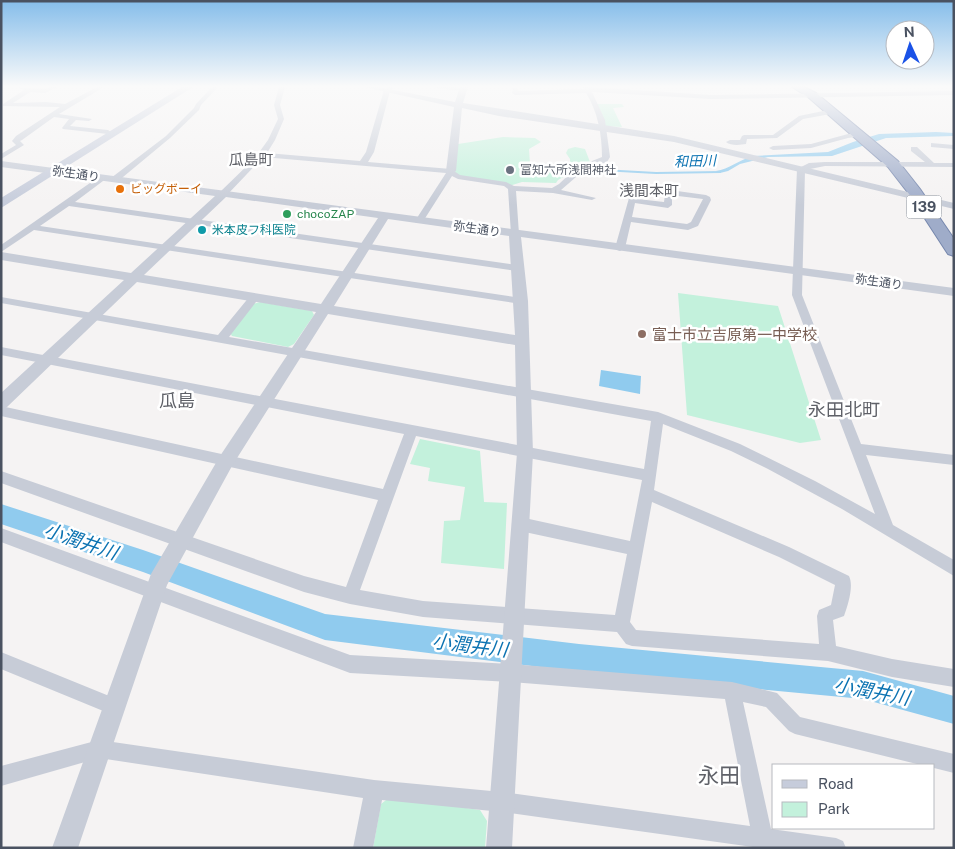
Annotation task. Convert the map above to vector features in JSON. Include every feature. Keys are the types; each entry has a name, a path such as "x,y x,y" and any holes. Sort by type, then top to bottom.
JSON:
{"highway":[{"name":"139","path":"849,127 893,164 918,197 954,251"}],"main road":[{"path":"1,204 117,127"},
{"path":"1,196 50,171 123,127"}],"street":[{"path":"1,157 18,147 20,145 16,141 18,138 35,127"},
{"path":"66,127 65,128 108,132"},
{"path":"1,249 67,203 109,179 168,137 179,127"},
{"path":"1,402 223,194 262,155 279,127"},
{"path":"363,163 370,152 378,127"},
{"path":"420,221 451,171 456,127"},
{"path":"603,127 668,138 954,206"},
{"path":"553,191 562,186 580,169 604,160 606,135 603,127"},
{"path":"775,138 787,127"},
{"path":"773,148 795,149 848,136 864,139"},
{"path":"730,142 743,142 744,138 775,138 795,149 812,165"},
{"path":"934,145 954,147"},
{"path":"914,149 931,164"},
{"path":"262,155 451,171 458,177 506,184 512,188 553,191 592,198"},
{"path":"1,169 6,165"},
{"name":"弥生通り","path":"6,165 954,292"},
{"path":"801,169 812,165 954,165"},
{"path":"801,169 797,295 888,530"},
{"path":"499,848 525,453 521,301 512,188"},
{"path":"620,248 626,219 632,200 668,205 668,197 677,193 706,197 707,200 695,224 688,227 626,219"},
{"path":"67,203 517,268"},
{"path":"65,848 155,586 226,461 385,216"},
{"path":"32,227 521,301"},
{"path":"1,256 521,341"},
{"path":"220,340 254,298"},
{"path":"1,300 658,417 756,456 954,569"},
{"path":"1,351 411,432 649,476"},
{"path":"1,411 386,496"},
{"path":"621,624 647,494 658,417"},
{"path":"350,596 411,432"},
{"path":"857,449 954,460"},
{"path":"1,478 178,545 304,584 350,596 423,609 513,614 621,624 632,638 828,653 892,668 954,678"},
{"path":"647,494 784,552 844,581 838,610 825,616 828,653"},
{"path":"520,524 636,549"},
{"path":"1,535 155,586 350,664 511,673 732,691 770,699 795,725 954,764"},
{"path":"1,660 113,706"},
{"path":"732,691 763,838"},
{"path":"1,776 99,749 374,790 502,802 836,848"},
{"path":"363,848 374,790"}],"green space":[{"path":"503,137 535,138 541,142 529,149 530,164 560,167 570,164 570,159 566,153 568,149 575,147 585,149 590,162 558,180 556,183 522,182 509,186 459,176 451,171 458,144"},
{"path":"678,293 778,306 821,440 800,443 687,415"},
{"path":"260,302 312,311 314,315 294,344 288,347 232,336 230,333 253,304"},
{"path":"420,439 480,451 484,502 507,503 504,569 441,563 444,521 460,520 465,487 428,481 430,468 410,464"},
{"path":"390,797 480,810 487,821 485,848 373,848 381,804"}],"water":[{"path":"954,133 954,136 886,138 832,156 768,157 740,164 728,171 720,173 716,171 753,156 828,152 879,134"},
{"path":"601,370 641,376 640,394 599,386"}],"waterway":[{"name":"和田川","path":"582,171 720,172"},
{"name":"小潤井川","path":"1,514 143,561 325,627 579,658 863,685 954,710"}],"place":[{"name":"富知六所浅間神社","path":"510,170"},
{"name":"ビッグボーイ","path":"120,189"},
{"name":"chocoZAP","path":"287,214"},
{"name":"米本皮フ科医院","path":"202,230"},
{"name":"富士市立吉原第一中学校","path":"642,334"}],"district":[{"name":"瓜島町","path":"251,159"},
{"name":"浅間本町","path":"649,190"},
{"name":"瓜島","path":"177,400"},
{"name":"永田北町","path":"844,409"},
{"name":"永田","path":"719,775"}]}
